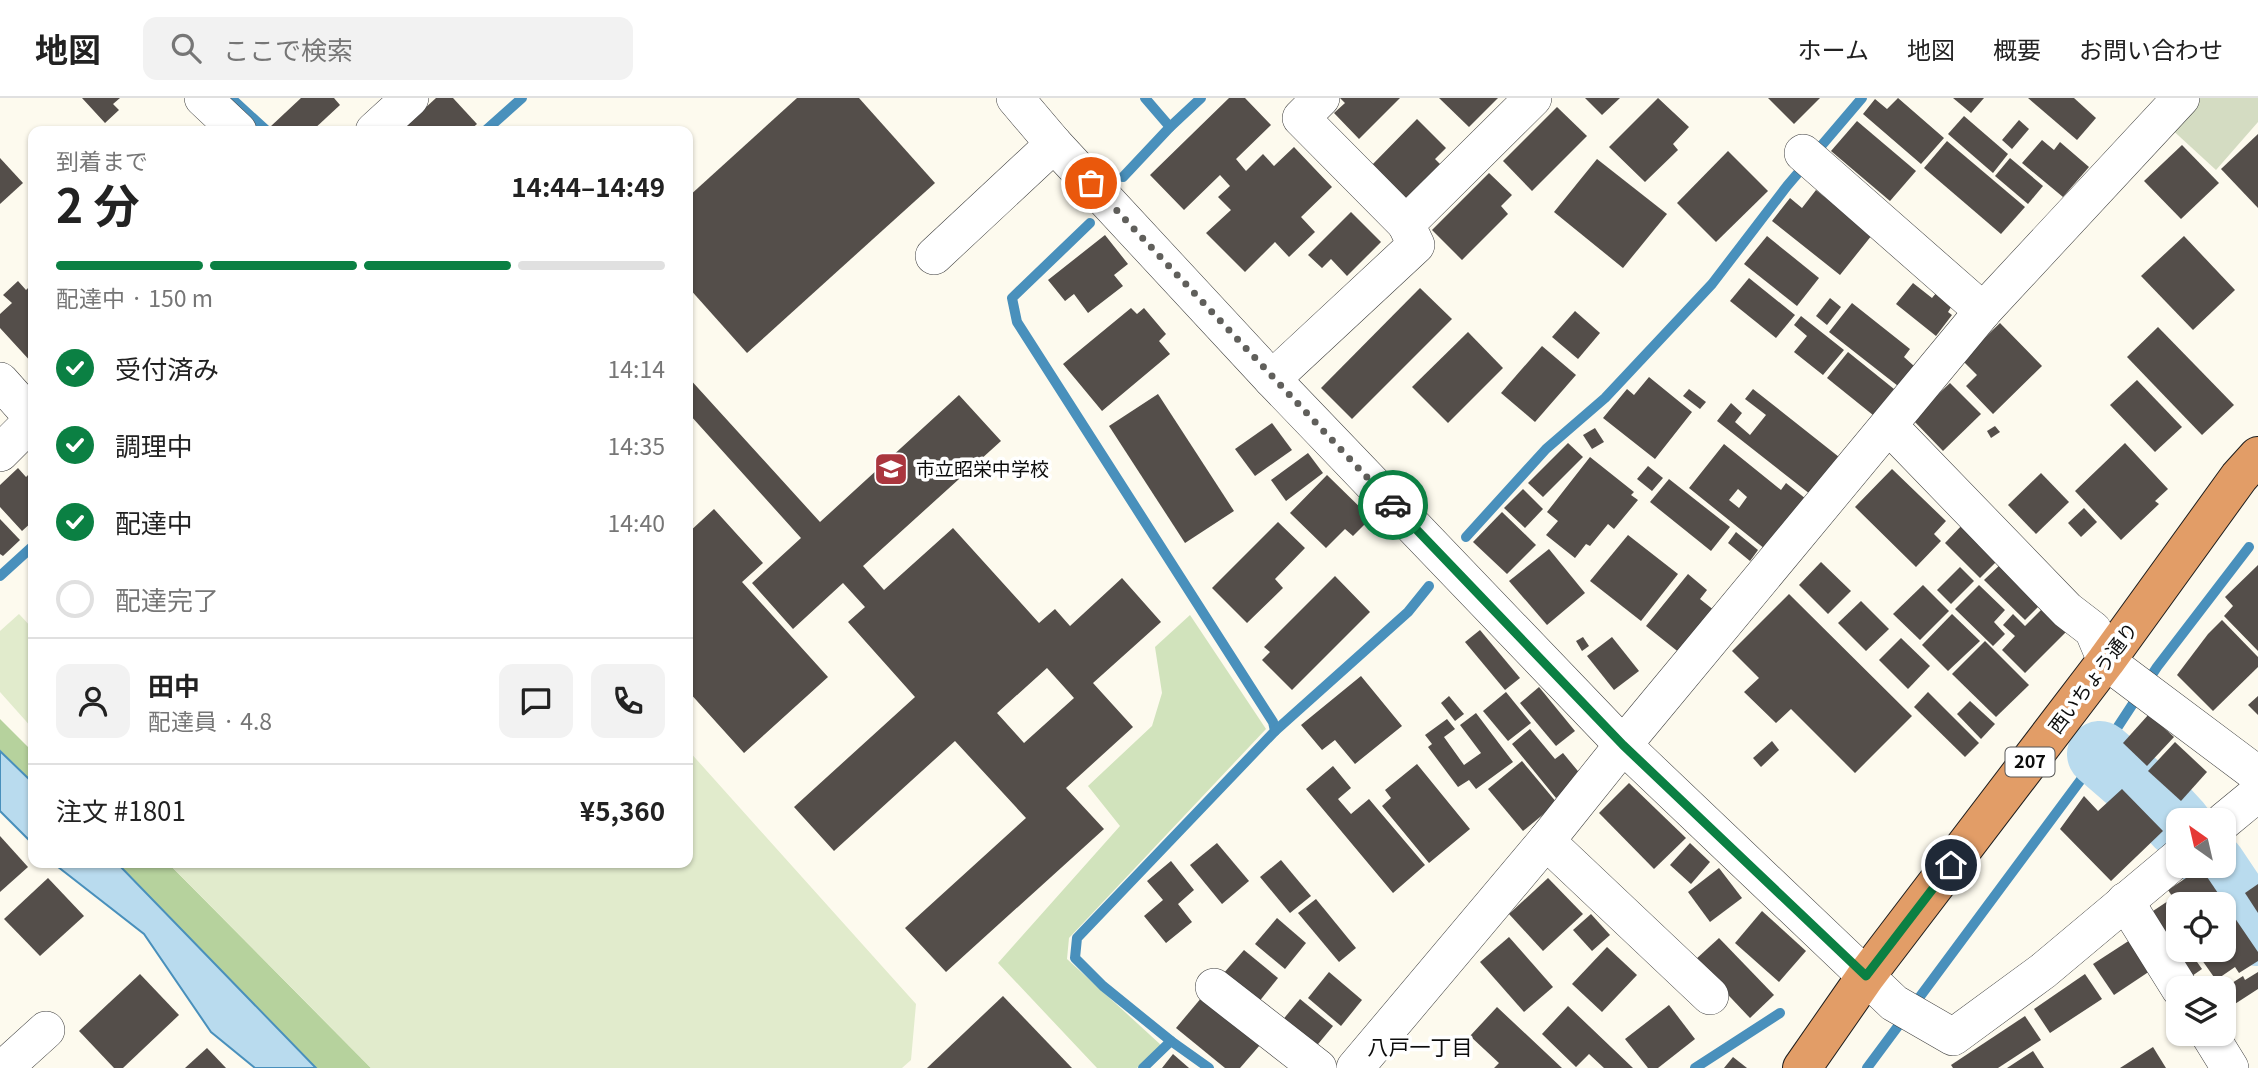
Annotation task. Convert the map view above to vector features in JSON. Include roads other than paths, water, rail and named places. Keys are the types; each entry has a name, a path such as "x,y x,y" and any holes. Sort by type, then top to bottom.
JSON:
{"highway":[{"name":"西いちょう通り","path":"1802,1068 1866,976 2130,679 2239,477 2258,456"}],"street":[{"path":"203,98 233,126"},
{"path":"379,126 410,98"},
{"path":"1015,98 1054,144 1272,379 1623,745 1866,976 1905,1009 1953,1037 2043,971 2166,868"},
{"path":"1272,379 1416,245 1405,224 1301,118 1321,98"},
{"path":"1405,224 1532,98"},
{"path":"1355,1068 1983,311 2170,102"},
{"path":"934,256 1054,144"},
{"path":"1810,160 1983,311"},
{"path":"0,380 28,413"},
{"path":"0,453 28,424"},
{"path":"1889,426 2067,610 2093,630 2130,679 2258,775"},
{"path":"2236,811 2258,793"},
{"path":"1546,841 1710,996"},
{"path":"2125,901 2172,976"},
{"path":"1214,987 1318,1068"},
{"path":"4,1068 46,1030"},
{"path":"2216,1046 2230,1068"}],"water":[{"path":"0,751 28,778 28,839 0,811"},
{"path":"59,868 122,868 316,1068 255,1068 211,1032 144,934"}],"waterway":[{"path":"231,98 262,126"},
{"path":"491,126 522,98"},
{"path":"1145,98 1170,127"},
{"path":"1123,177 1201,98"},
{"path":"1466,537 1546,449 1605,398 1712,284 1787,186 1862,98"},
{"path":"1090,223 1012,298 1017,322 1273,722 1275,731 1077,938 1075,958 1103,986 1171,1041 1143,1068"},
{"path":"1867,1068 2100,754 2157,667 2249,547"},
{"path":"0,576 28,551"},
{"path":"1275,731 1408,612 1429,586"},
{"path":"2100,754 2166,811"},
{"path":"2221,878 2258,933"},
{"path":"1695,1068 1780,1013"},
{"path":"1171,1041 1209,1068"}],"place":[{"name":"市立昭栄中学校","path":"891,469"}],"district":[{"name":"八戸一丁目","path":"1420,1048"}]}
